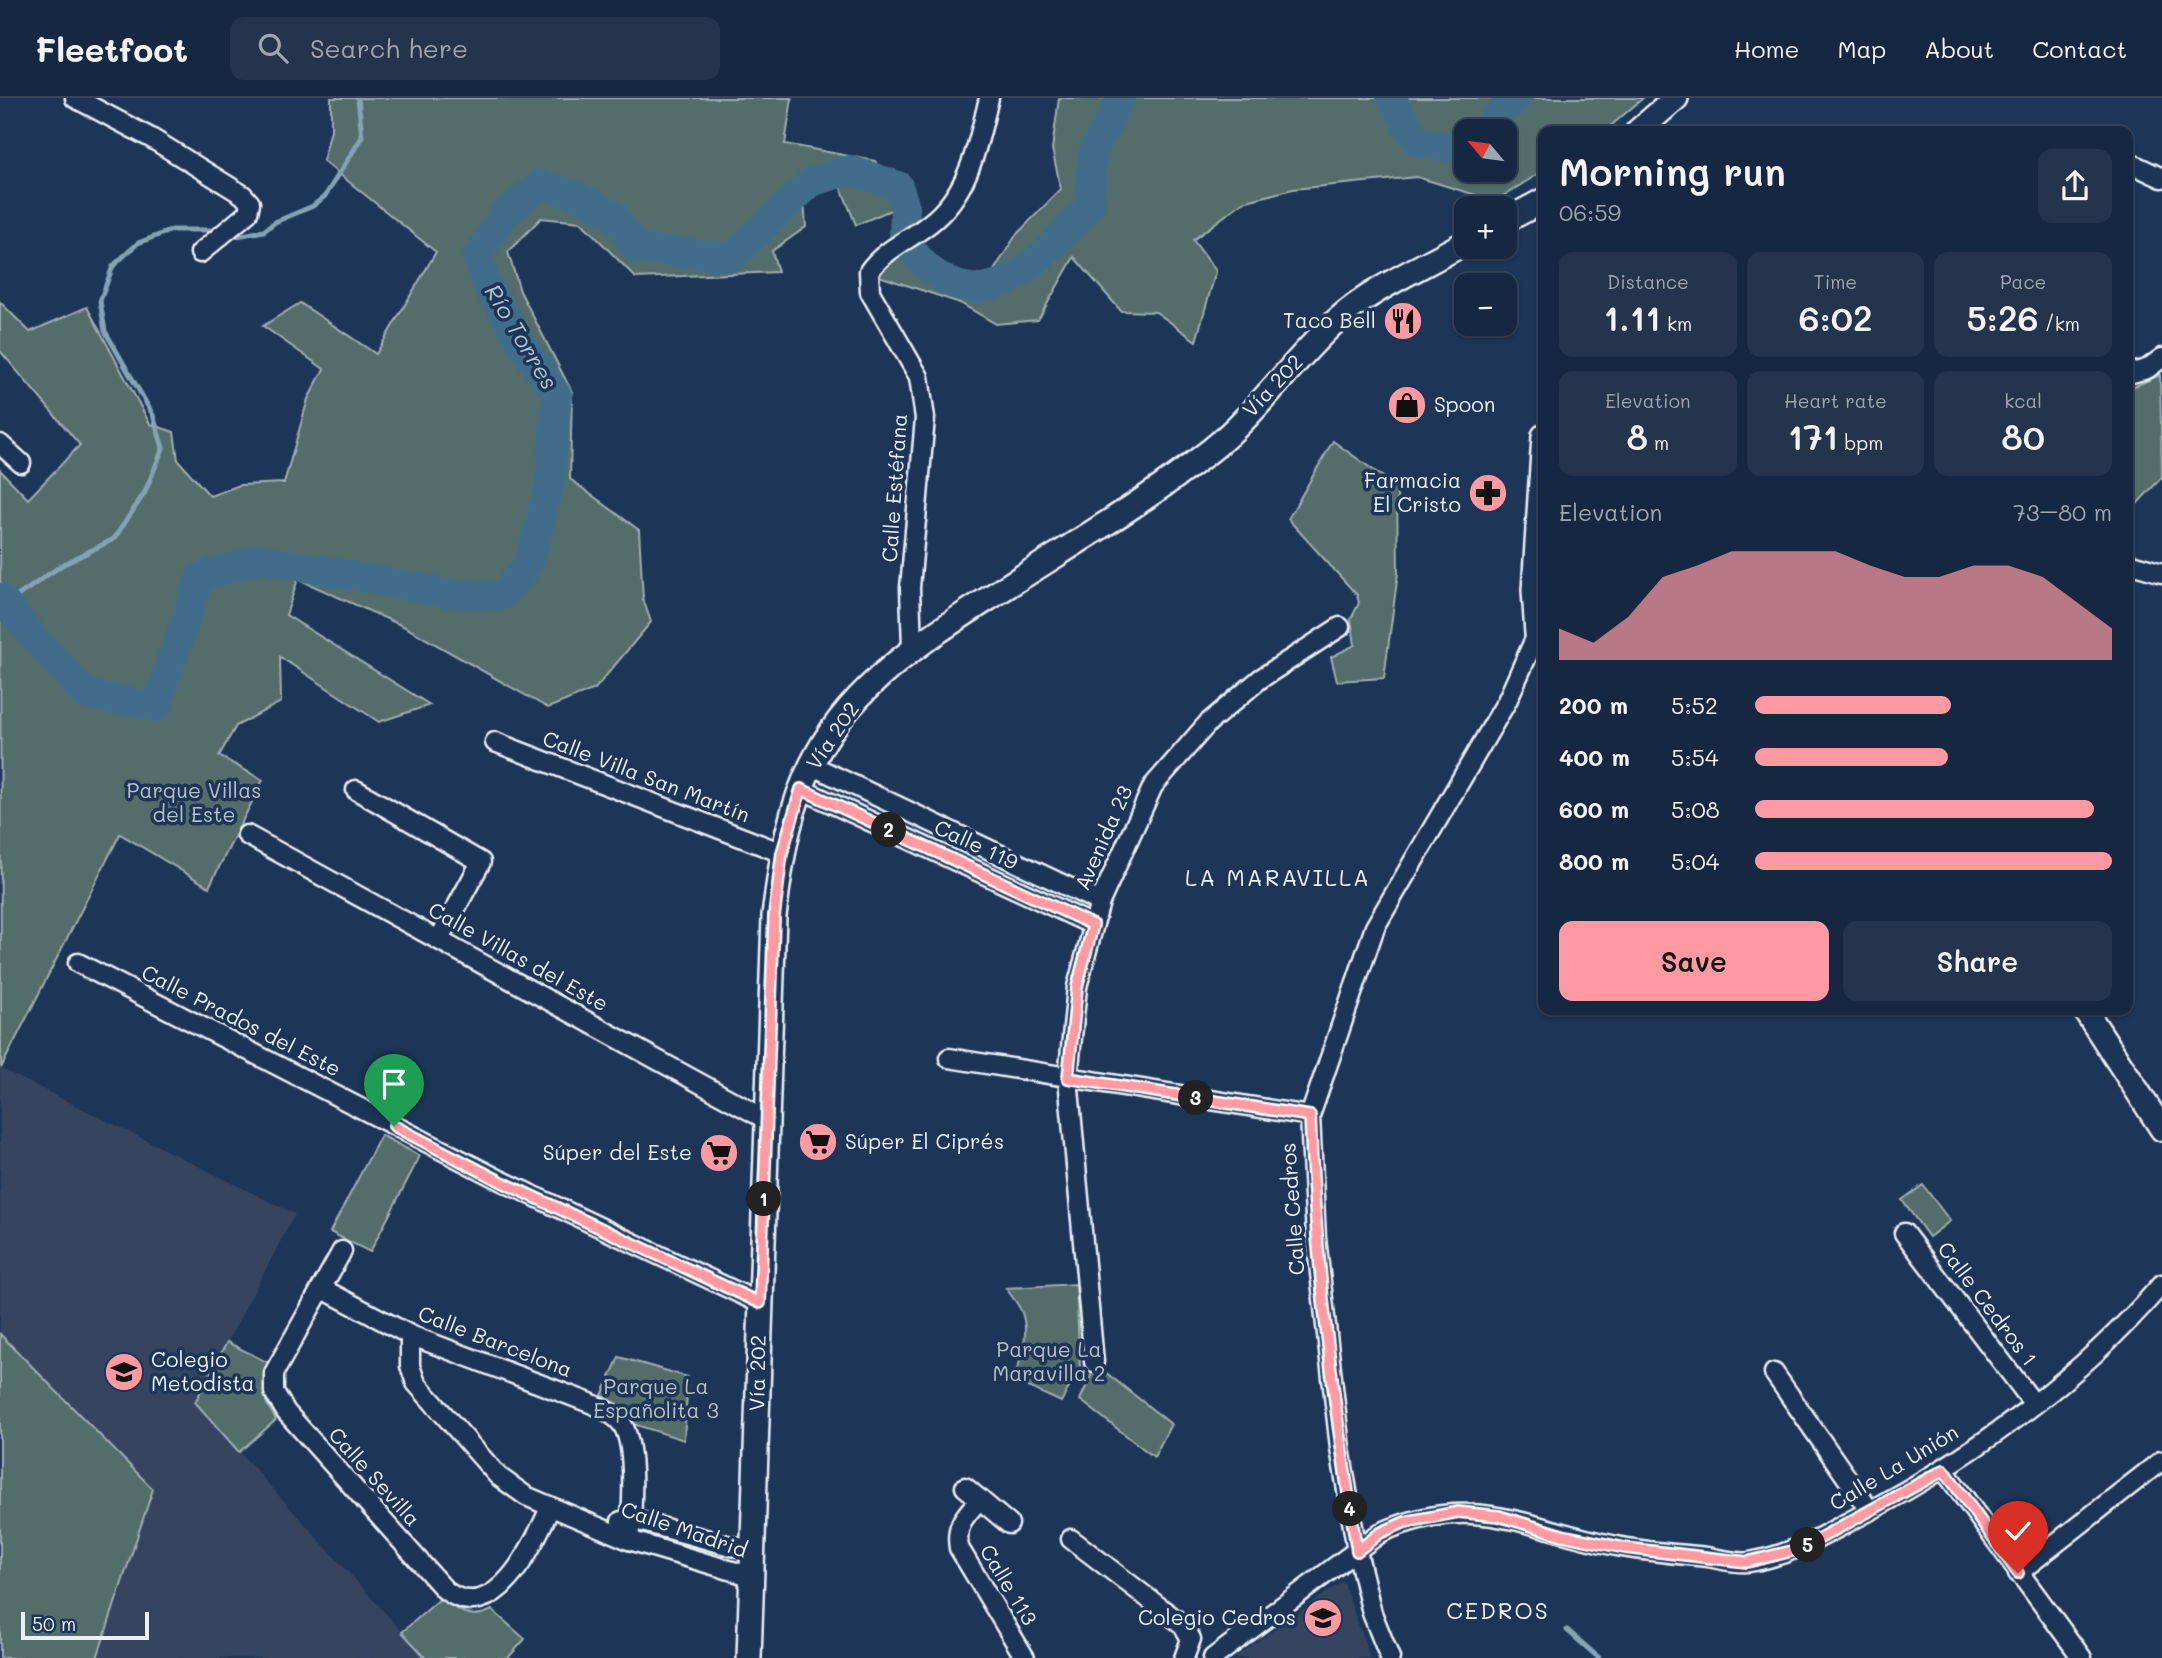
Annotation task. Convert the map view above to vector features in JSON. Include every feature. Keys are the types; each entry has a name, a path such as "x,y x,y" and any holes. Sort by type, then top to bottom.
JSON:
{"main road":[{"path":"1645,126 1676,98"},
{"path":"1517,215 1538,204"},
{"name":"Vía 202","path":"749,1658 774,916 782,853 811,765 851,705 912,648 1162,486 1213,448 1336,321 1361,301 1454,249"},
{"path":"1538,528 1534,590 1538,621"},
{"path":"2088,1015 2162,1129"}],"street":[{"path":"75,98 151,138 243,195 250,204 248,213 200,253"},
{"name":"Calle Estéfana","path":"912,648 910,588 925,418 919,377 870,292 869,271 882,256 931,223 953,199 967,177 989,98"},
{"path":"2133,164 2162,178"},
{"path":"2133,373 2147,369 2162,358"},
{"path":"0,444 21,463"},
{"path":"2133,565 2162,573"},
{"name":"Avenida 23","path":"1094,1362 1068,1078 1077,987 1100,902 1153,786 1208,723 1260,679 1340,627"},
{"name":"Calle Cedros","path":"1390,1658 1372,1613 1357,1551 1326,1327 1315,1213 1310,1116 1375,927 1507,701 1538,640"},
{"name":"Calle Villa San Martín","path":"495,742 782,853"},
{"name":"Calle 119","path":"811,765 1100,902"},
{"name":"Calle 119","path":"801,789 1093,925"},
{"path":"356,790 481,862 439,939"},
{"name":"Calle Villas del Este","path":"247,835 766,1120"},
{"name":"Calle Prados del Este","path":"78,963 500,1181 760,1303"},
{"path":"949,1058 1310,1116"},
{"name":"Calle Cedros 1","path":"1904,1233 2034,1404"},
{"name":"Calle Sevilla","path":"342,1251 274,1373 274,1392 286,1412 445,1590 473,1603 487,1598 519,1566 550,1508"},
{"name":"Calle La Unión","path":"1213,1658 1380,1533 1405,1522 1458,1512 1499,1516 1562,1535 1625,1548 1747,1562 1800,1549 1944,1470 2034,1404 2129,1322 2162,1284"},
{"name":"Calle Barcelona","path":"321,1288 410,1335 590,1403 616,1418 628,1438 632,1519 629,1540"},
{"name":"Calle Madrid","path":"410,1335 412,1374 422,1391 498,1476 550,1508 600,1525 629,1540 752,1577"},
{"path":"1774,1373 1870,1511"},
{"path":"2018,1573 2161,1461"},
{"path":"1944,1470 2082,1658"},
{"path":"965,1487 1009,1524"},
{"name":"Calle 113","path":"980,1499 960,1521 957,1534 959,1548 1025,1658"},
{"name":"Calle Madrid","path":"600,1525 632,1519 731,1546 754,1549"},
{"path":"1071,1539 1184,1625 1191,1639 1184,1658"}],"shaded area":[{"name":"Colegio Metodista","path":"0,1068 295,1214 195,1403 426,1658 97,1658 153,1489 0,1334"},
{"name":"Colegio Cedros","path":"1343,1581 1370,1658 1234,1658"}],"green space":[{"name":"Parque Villas del Este","path":"331,98 792,98 785,144 875,161 900,206 856,225 840,185 804,200 806,227 772,251 778,272 636,278 581,222 541,218 508,252 520,291 572,392 570,479 639,530 643,599 651,622 595,689 548,708 405,627 298,579 286,615 430,705 379,722 280,657 281,702 236,726 219,756 263,780 209,887 120,834 1,1068 0,470 28,499 80,445 0,351 0,302 30,332 87,307 150,424 174,432 178,460 210,496 240,485 284,483 308,399 324,369 263,326 300,303 376,354 436,252 323,161 331,130"},
{"path":"1059,98 1643,98 1611,126 1538,126 1538,174 1503,196 1479,196 1417,177 1293,189 1243,202 1193,240 1216,271 1196,341 1156,312 1121,311 1074,257 1038,320 996,324 960,303 873,274 892,249 983,288 1016,235 1061,189 1052,149"},
{"path":"2160,375 2162,477 2137,504 2133,502 2133,387"},
{"path":"1333,441 1397,487 1398,573 1384,678 1337,681 1331,657 1355,645 1351,619 1359,603 1357,595 1288,519"},
{"path":"381,1135 420,1156 370,1252 330,1232"},
{"path":"1923,1185 1950,1221 1929,1237 1902,1200"},
{"name":"Parque La Maravilla 2","path":"1076,1284 1080,1368 1061,1402 1011,1379 1022,1356 1025,1329 1021,1310 1006,1288"},
{"path":"0,1334 153,1489 97,1658 0,1658"},
{"path":"227,1342 267,1362 266,1402 276,1420 239,1452 195,1402"},
{"name":"Parque La Españolita 3","path":"619,1357 688,1377 684,1440 636,1425 627,1410 602,1395"},
{"path":"1100,1368 1171,1424 1154,1457 1080,1400 1094,1369"},
{"path":"441,1598 465,1613 478,1615 492,1610 525,1639 508,1658 426,1658 402,1632"}],"waterway":[{"path":"237,236 264,231 275,222 313,206 325,196 362,137 358,98"},
{"name":"Río Torres","path":"0,598 84,694 156,707 200,577 261,559 446,593 502,596 529,564 549,487 557,395 522,345 488,287 477,256 503,216 540,184 572,194 613,215 637,249 732,257 811,182 850,170 898,186 905,207 904,241 929,269 953,284 975,288 997,285 1037,260 1089,208 1093,151 1121,98"},
{"name":"Río Torres","path":"1391,98 1418,143 1448,147 1454,145"},
{"name":"Río Torres","path":"1495,119 1516,98"},
{"path":"6,604 62,565 114,539 145,492 163,448 153,415 105,331 100,301 113,266 138,243 172,230 212,230"},
{"path":"1567,1630 1599,1658"}],"place":[{"name":"Taco Bell","path":"1403,321"},
{"name":"Spoon","path":"1407,405"},
{"name":"Farmacia El Cristo","path":"1488,493"},
{"name":"Súper El Ciprés","path":"818,1142"},
{"name":"Súper del Este","path":"719,1153"},
{"name":"Colegio Metodista","path":"124,1372"},
{"name":"Colegio Cedros","path":"1323,1618"}],"district":[{"name":"LA MARAVILLA","path":"1278,878"},
{"name":"CEDROS","path":"1498,1611"}],"route":[{"path":"394,1126 500,1181 760,1303 774,916 782,853 801,789 1093,925 1077,987 1068,1078 1310,1116 1312,1177 1329,1352 1340,1448 1357,1551 1380,1533 1405,1522 1458,1512 1499,1516 1562,1535 1625,1548 1747,1562 1800,1549 1944,1470 2018,1573"}]}
